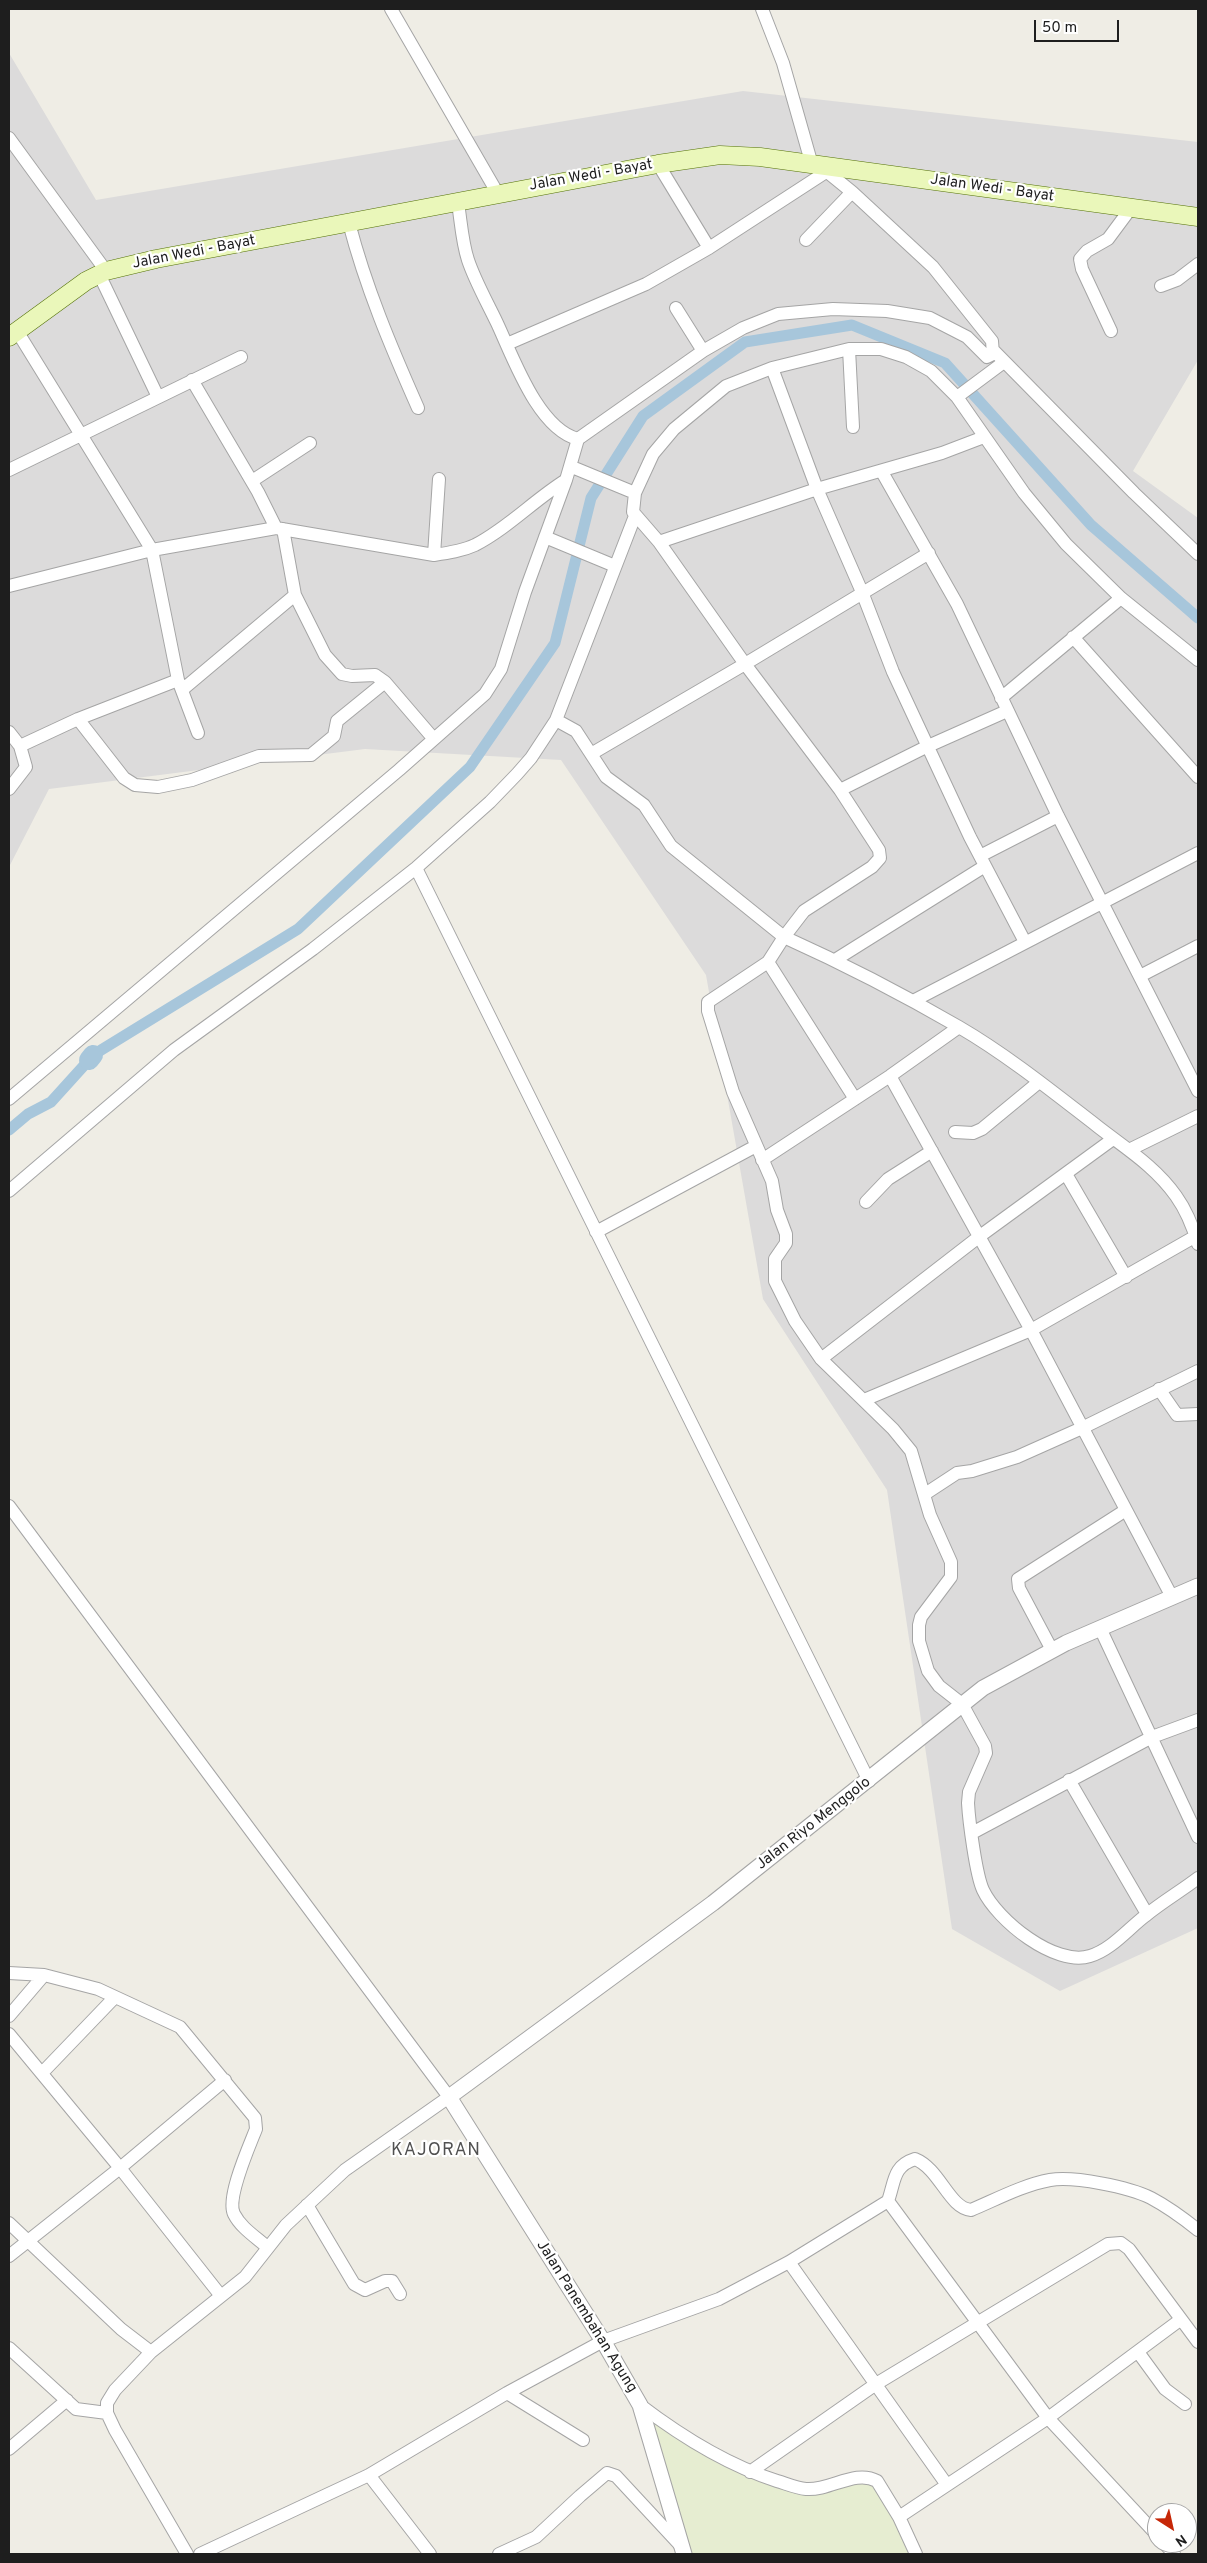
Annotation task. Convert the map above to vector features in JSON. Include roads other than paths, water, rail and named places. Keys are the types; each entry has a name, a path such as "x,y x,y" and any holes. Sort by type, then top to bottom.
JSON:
{"main road":[{"name":"Jalan Wedi - Bayat","path":"13,334 75,288 102,272 156,259 658,164 730,155 760,157 819,168 1198,217"}],"street":[{"path":"391,9 498,194"},
{"path":"762,9 783,63 819,168 852,192 933,267 992,341 994,351 1004,362 1134,493 1198,554"},
{"path":"9,138 13,151 102,272 158,397"},
{"path":"658,164 709,248"},
{"path":"507,344 646,284 709,248 819,168"},
{"path":"806,240 852,192"},
{"path":"458,203 468,261 520,376 554,426 567,436 578,439"},
{"path":"1111,331 1082,270 1080,259 1082,254 1108,239 1131,208"},
{"path":"349,223 359,263 384,332 418,408"},
{"path":"1161,286 1177,280 1198,264"},
{"path":"676,308 704,350"},
{"path":"9,586 152,550 280,528 434,555 458,551 474,545 566,480 575,468 578,439 704,350 742,328 770,316 832,309 887,311 930,318 966,337 987,357 994,351"},
{"path":"13,334 50,382 79,434 152,550 180,685 198,733"},
{"path":"849,349 854,427"},
{"path":"1198,660 1121,598 1066,544 1024,493 984,437 958,396 931,371 906,357 881,349 849,349 772,368 726,386 674,429 653,454 630,491 635,516 659,542 745,664 840,790 879,850 880,857 874,865 804,911 768,962 711,998 707,1005 732,1092 772,1181 777,1210 787,1239 775,1259 775,1281 795,1321 821,1358 864,1400 911,1451 930,1515 951,1562 951,1577 921,1617 919,1625 920,1641 933,1679 938,1686 962,1704 980,1733 986,1753 969,1792 969,1816 981,1884 990,1902 1019,1931 1058,1954 1076,1959 1102,1951 1147,1914 1198,1878"},
{"path":"9,470 79,434 241,357"},
{"path":"958,396 1004,362"},
{"path":"772,368 816,489 862,592 926,747 982,861 1025,942"},
{"path":"192,380 280,528 295,595 312,633 338,671 352,676 375,674 385,682 433,738"},
{"path":"659,542 816,489 882,472 984,437"},
{"path":"252,481 310,443"},
{"path":"575,468 630,491"},
{"path":"882,472 957,604 1058,816 1198,1090"},
{"path":"434,555 439,479"},
{"path":"9,1098 399,770 433,738 477,703 493,683 501,669 566,480"},
{"path":"9,1192 174,1050 313,948 416,868 510,781 532,758 556,720 612,565 635,516"},
{"path":"547,538 612,565"},
{"path":"591,754 929,553"},
{"path":"20,746 78,719 180,685 295,595"},
{"path":"1001,698 1121,598"},
{"path":"1073,637 1198,777"},
{"path":"78,719 124,778 135,785 158,787 192,780 259,756 311,755 334,736 337,720 385,682"},
{"path":"840,790 926,747 1007,711"},
{"path":"556,720 576,731 606,777 644,805 671,846 784,937 835,960 959,1027 1039,1082 1113,1139 1131,1149 1176,1196 1197,1240 1031,1330 864,1400"},
{"path":"9,732 20,746 26,767 9,789"},
{"path":"835,960 982,861 1058,816"},
{"path":"913,1001 1198,853"},
{"path":"416,868 869,1781"},
{"path":"1140,976 1198,946"},
{"path":"768,962 855,1099"},
{"path":"762,1160 890,1076 959,1027"},
{"path":"890,1076 1031,1330 1172,1597"},
{"path":"955,1132 973,1133 982,1129 1039,1082"},
{"path":"1131,1149 1198,1116"},
{"path":"821,1358 980,1236 1113,1139"},
{"path":"596,1232 756,1146"},
{"path":"866,1202 888,1178 932,1151"},
{"path":"1066,1174 1126,1277"},
{"path":"925,1494 957,1473 1004,1462 1082,1428 1198,1371"},
{"path":"1159,1389 1177,1415 1198,1414"},
{"path":"9,1506 449,2097 345,2170 307,2205 267,2247 253,2268 151,2352 115,2390 107,2403 107,2413 185,2550"},
{"path":"1052,1650 1019,1588 1018,1579 1126,1510"},
{"name":"Jalan Riyo Menggolo","path":"449,2097 713,1903 989,1684 1052,1650 1198,1586"},
{"path":"1100,1628 1198,1837"},
{"path":"972,1833 1152,1737 1198,1720"},
{"path":"1069,1780 1147,1914"},
{"path":"9,1972 44,1975 98,1989 180,2027 253,2115 256,2125 234,2193 232,2209 241,2225 267,2247"},
{"path":"9,2016 44,1975"},
{"path":"42,2073 115,1997"},
{"path":"9,2034 120,2168 221,2296"},
{"path":"9,2256 120,2168 225,2080"},
{"name":"Jalan Panembahan Agung","path":"449,2097 607,2348 640,2405 682,2550"},
{"path":"200,2554 370,2476 507,2393 719,2299 789,2262 888,2201 898,2169 905,2162 915,2159 925,2163 954,2200 965,2210 972,2210 1029,2185 1064,2180 1098,2184 1149,2197 1176,2213 1198,2230"},
{"path":"888,2201 980,2322 1048,2418 1147,2525"},
{"path":"307,2205 354,2284 364,2290 385,2281 392,2281 400,2294"},
{"path":"9,2223 121,2329 151,2352"},
{"path":"750,2472 876,2384 1108,2244 1121,2242 1129,2249 1198,2342"},
{"path":"789,2262 947,2485"},
{"path":"899,2517 1048,2418 1180,2320"},
{"path":"9,2348 78,2411 107,2413"},
{"path":"1138,2352 1165,2389 1185,2404"},
{"path":"507,2393 582,2440"},
{"path":"9,2449 67,2400"},
{"path":"640,2405 673,2430 750,2472 804,2489 868,2477 880,2484 899,2517 916,2554"},
{"path":"499,2554 536,2537 607,2473 616,2476 682,2550"},
{"path":"370,2476 430,2554"}],"waterway":[{"path":"93,1055 298,929 470,767 555,643 591,498 643,416 745,342 852,325 945,363 1091,525 1198,618"},
{"path":"89,1060 93,1055"},
{"path":"9,1130 28,1114 51,1102 89,1060"}],"district":[{"name":"KAJORAN","path":"436,2151"}]}
